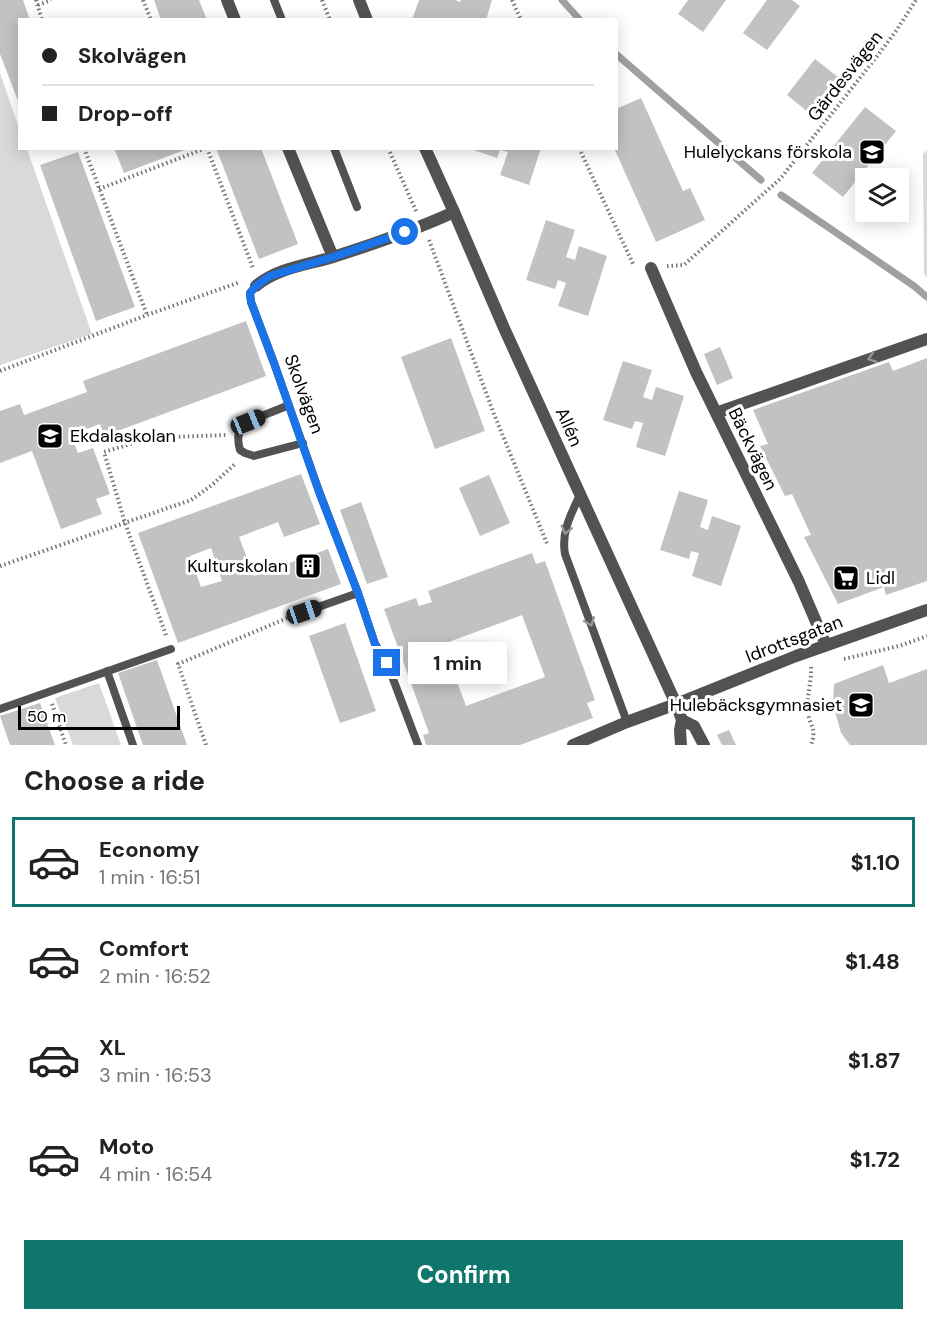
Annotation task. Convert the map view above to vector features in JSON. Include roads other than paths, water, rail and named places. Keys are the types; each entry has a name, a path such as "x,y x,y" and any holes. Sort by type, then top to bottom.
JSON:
{"street":[{"path":"227,0 234,18"},
{"path":"358,0 366,18"},
{"path":"289,150 333,257"},
{"name":"Allén","path":"426,150 504,328 676,704 682,720 681,745"},
{"path":"253,282 423,226 454,212"},
{"name":"Bäckvägen","path":"651,268 673,321 799,582 826,645"},
{"path":"716,413 927,339"},
{"name":"Idrottsgatan","path":"573,745 826,645 927,610"},
{"name":"Allén","path":"682,720 694,726 704,745"}],"lane":[{"path":"274,0 281,18"},
{"path":"335,150 357,207"},
{"name":"Skolvägen","path":"253,282 250,293 251,302 375,644 387,663 418,745"},
{"path":"289,405 248,422 242,427 238,434 240,450 255,456 303,444"},
{"path":"580,495 567,524 563,545 627,722"},
{"path":"304,612 358,593"},
{"path":"0,709 171,649"},
{"path":"108,671 133,745"}],"waterway":[{"path":"562,0 578,18"},
{"path":"618,56 761,180"},
{"path":"781,195 927,297"}],"place":[{"name":"Hulelyckans förskola","path":"872,152"},
{"name":"Ekdalaskolan","path":"50,436"},
{"name":"Kulturskolan","path":"308,566"},
{"name":"Lidl","path":"846,578"},
{"name":"Hulebäcksgymnasiet","path":"861,705"}]}
